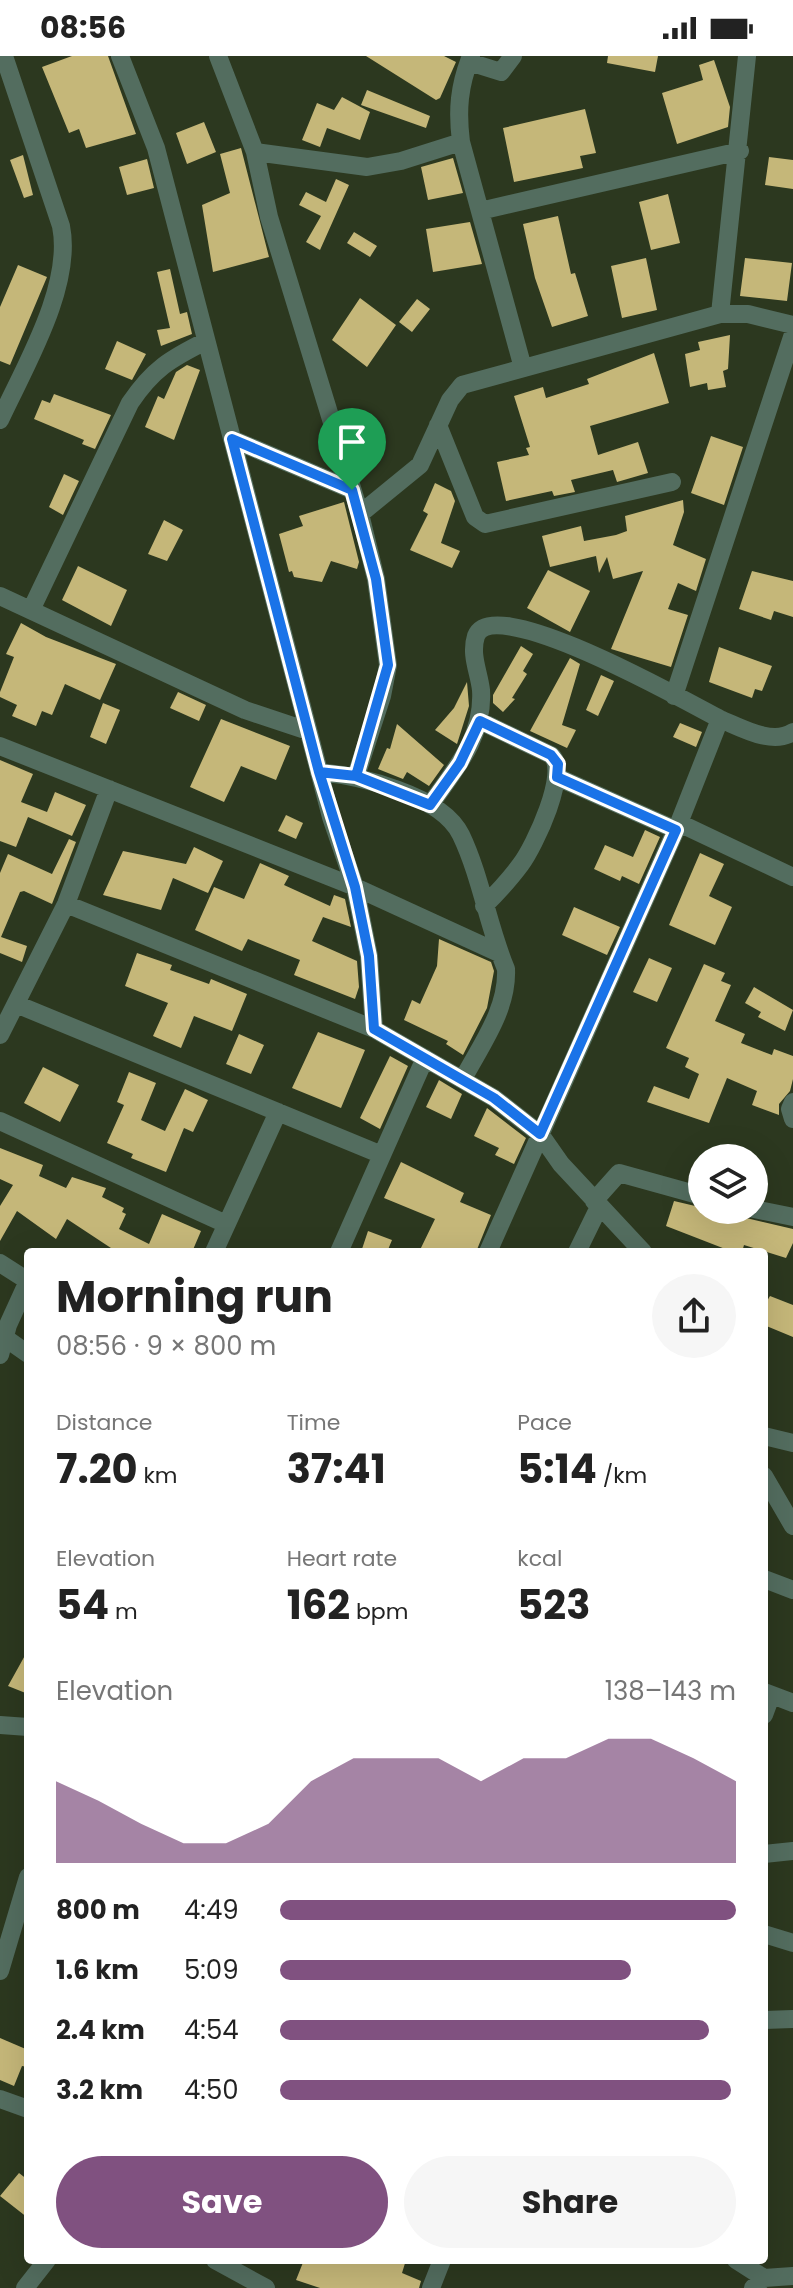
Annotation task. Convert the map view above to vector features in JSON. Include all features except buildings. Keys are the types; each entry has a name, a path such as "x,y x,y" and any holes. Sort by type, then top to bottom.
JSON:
{"street":[{"path":"0,420 34,348 66,249 4,56"},
{"path":"120,56 156,148 319,772 355,887 369,956 374,1029"},
{"path":"218,56 255,152 269,217 360,514 376,579 388,665 356,776"},
{"path":"513,56 501,72 470,59 457,111 461,142 523,368"},
{"path":"720,314 740,151 747,56"},
{"path":"255,152 339,166 367,167 401,161 461,142"},
{"path":"480,211 740,151"},
{"path":"360,514 414,473 455,390 462,385 720,314 748,314 793,325"},
{"path":"674,696 793,334"},
{"path":"31,610 130,403 149,375 167,361 206,341"},
{"path":"438,425 475,517 485,524 672,482"},
{"path":"232,439 352,490"},
{"path":"0,596 245,710 308,731"},
{"path":"430,805 465,754 480,721 480,686 474,646 480,629 497,623 556,637 720,719 764,735 787,736 793,732"},
{"path":"490,1248 678,826 720,719"},
{"path":"480,721 551,755 558,764 556,788 524,861 484,906"},
{"path":"0,746 355,887 499,953"},
{"path":"319,772 356,776 430,805 460,833 507,984 502,1005 463,1079"},
{"path":"557,777 793,877"},
{"path":"0,1035 66,904 109,789"},
{"path":"66,904 374,1029 463,1079 540,1134 552,1154 639,1248"},
{"path":"16,1004 382,1155"},
{"path":"341,1248 425,1058"},
{"path":"793,1102 790,1109 793,1119"},
{"path":"216,1248 278,1112"},
{"path":"0,1121 226,1224"},
{"path":"579,1248 597,1204 619,1173 688,1192"},
{"path":"768,1212 793,1217"},
{"path":"0,1263 24,1278"},
{"path":"24,1291 2,1346 24,1353"},
{"path":"768,1437 793,1443"},
{"path":"768,1483 793,1526"},
{"path":"768,1581 793,1590"},
{"path":"768,1694 793,1703"},
{"path":"0,1725 24,1727"},
{"path":"768,1854 793,1851"},
{"path":"0,1971 24,1890"},
{"path":"768,1935 793,1943"},
{"path":"768,2020 793,2019"},
{"path":"0,2099 24,2108"},
{"path":"25,2288 44,2264"},
{"path":"222,2264 266,2288"},
{"path":"431,2288 440,2264"},
{"path":"740,2264 759,2283 793,2276"}],"route":[{"path":"352,490 232,439 319,772 356,776 430,805 460,763 476,735 480,721 551,755 558,764 557,777 676,830 540,1134 494,1098 374,1029 369,956 355,887 319,772 356,776 382,696 388,665 376,579 352,490"}]}
